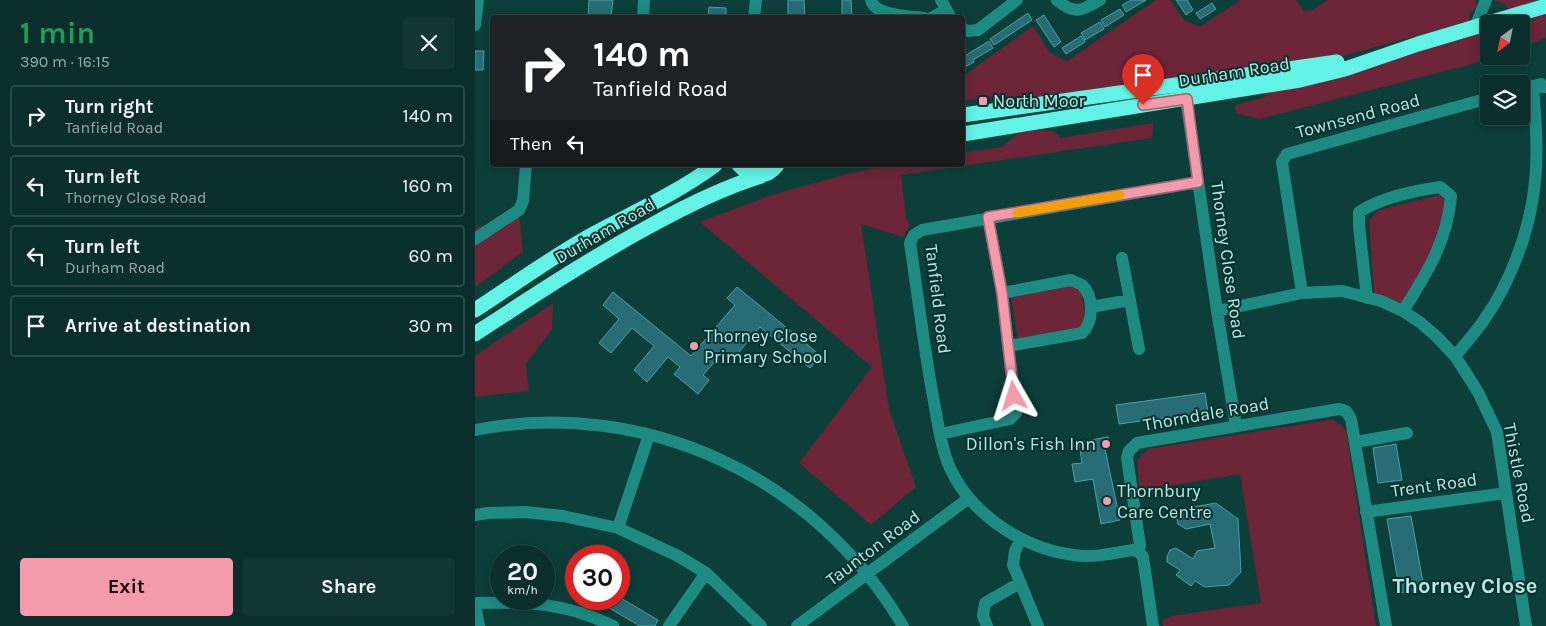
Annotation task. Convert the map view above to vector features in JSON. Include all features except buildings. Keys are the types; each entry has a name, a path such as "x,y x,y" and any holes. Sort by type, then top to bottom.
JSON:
{"highway":[{"name":"Durham Road","path":"965,134 1300,80 1345,69 1418,44 1546,6"},
{"name":"Durham Road","path":"965,115 1343,61 1418,44"},
{"name":"Durham Road","path":"475,310 582,241 683,187 712,167"},
{"name":"Durham Road","path":"741,167 748,174 774,169"},
{"name":"Durham Road","path":"475,334 597,255 706,197 774,169"}],"street":[{"path":"475,24 478,0"},
{"path":"643,15 644,0"},
{"path":"754,15 756,0"},
{"path":"871,0 872,4 881,12 902,15"},
{"path":"965,30 978,30 1017,0"},
{"path":"1057,0 1072,10 1085,9 1100,0"},
{"path":"1475,27 1486,0"},
{"path":"1455,356 1486,317 1505,283 1521,244 1533,197 1537,132 1533,88 1546,83"},
{"name":"Thorney Close Road","path":"1187,99 1217,311 1236,426"},
{"name":"Townsend Road","path":"1302,293 1282,162 1287,154 1480,100"},
{"path":"475,239 519,210 523,200 526,167"},
{"name":"Tanfield Road","path":"1139,552 1133,550 1085,557 1049,550 1021,539 993,520 969,498 950,467 940,434 910,243 914,235 922,230 1198,182"},
{"path":"1367,298 1359,212 1373,203 1440,188 1451,196 1450,212 1442,242 1431,267 1403,311"},
{"path":"940,434 1010,420 1016,413 1002,293 988,217"},
{"path":"1122,258 1139,349"},
{"path":"1002,293 1071,280 1081,284 1086,291 1091,307 1091,321 1082,333 1009,346"},
{"name":"Thistle Road","path":"1217,311 1302,293 1342,292 1381,301 1403,311 1429,329 1455,356 1479,392 1497,432 1526,626"},
{"path":"1091,307 1130,300"},
{"name":"Thorndale Road","path":"1153,626 1143,557 1139,552 1140,545 1127,458 1129,451 1137,443 1339,409 1345,411 1351,419 1387,626"},
{"path":"475,430 519,425 586,424 649,435 696,449 739,468 786,497 820,524 848,550 887,599 903,626"},
{"path":"1355,442 1407,433"},
{"path":"618,528 649,435"},
{"name":"Trent Road","path":"1366,512 1506,493"},
{"name":"Taunton Road","path":"797,626 969,498"},
{"path":"475,515 525,512 563,516 618,528 678,556 706,573 761,626"},
{"path":"1021,539 1015,551 1013,565 1038,626"},
{"path":"669,626 706,573"},
{"path":"987,626 983,616 985,604 1020,583"},
{"path":"479,626 475,603 517,602 565,607 609,625"}],"shaded area":[{"path":"1156,0 1170,0 1184,20 1200,27 1241,0 1296,0 1304,11 1312,10 1328,0 1475,0 1477,6 1469,15 1470,21 1343,56 1016,103 993,97 965,101 965,75 1033,26 1050,53 1067,61"},
{"path":"1492,0 1540,0 1509,10 1505,4"},
{"path":"1546,13 1546,38 1530,44 1530,18"},
{"path":"1480,32 1480,61 1472,64 1259,119 1236,113 1235,105 1265,97 1264,92"},
{"path":"1153,123 1152,138 965,166 965,153 1002,147 1018,133 1034,130 1053,131 1061,138"},
{"path":"881,167 955,167 901,175 906,218 910,225 903,237 861,224 889,409 916,487 871,525 799,463 872,367 700,222 772,195 847,174"},
{"path":"1439,195 1447,202 1438,238 1426,264 1402,303 1374,293 1369,220 1379,210"},
{"path":"519,214 523,252 475,287 475,228"},
{"path":"1074,286 1082,294 1085,319 1079,328 1018,339 1011,297"},
{"path":"553,303 552,329 526,364 529,391 475,397 475,356"},
{"path":"1333,419 1346,430 1376,626 1163,626 1162,621 1171,616 1261,603 1240,474 1139,491 1137,460 1148,449"}],"slow traffic":[{"path":"1017,213 1120,195"}],"place":[{"name":"North Moor","path":"983,101"},
{"name":"Thorney Close Primary School","path":"694,346"},
{"name":"Dillon's Fish Inn","path":"1106,444"},
{"name":"Thornbury Care Centre","path":"1107,501"}],"district":[{"name":"Thorney Close","path":"1465,586"}],"route":[{"path":"1014,396 1002,293 988,217 1198,182 1187,99 1143,105"}]}
